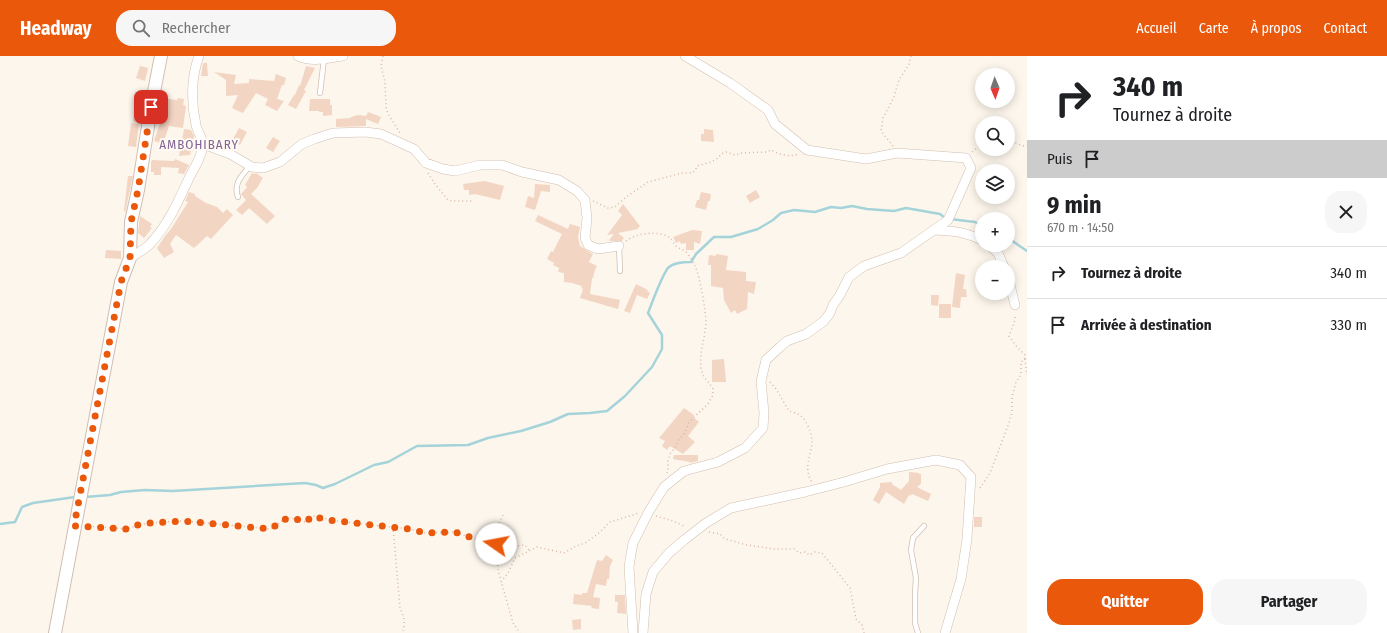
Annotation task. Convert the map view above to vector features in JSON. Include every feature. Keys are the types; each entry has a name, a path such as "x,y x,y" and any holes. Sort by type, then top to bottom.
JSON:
{"street":[{"path":"55,633 121,282 130,258 131,222 161,56"},
{"path":"130,258 149,245 166,224 193,171 203,144 197,130 193,112 194,74 199,56"},
{"path":"298,56 304,59 324,59 343,56"},
{"path":"633,633 629,567 633,543 648,513 664,487 684,471 718,462 745,448 762,428 764,413 761,381 766,360 787,341 806,334 824,321 840,296 849,278 864,266 901,253 936,230 948,220 972,168 966,158 897,153 866,159 807,150 775,124 768,110 730,83 685,56"},
{"path":"203,144 230,154 250,166 263,168 280,162 302,144 333,134 365,132 381,134 414,150 426,163 443,169 455,171 480,165 502,165 522,172 558,180 577,191 585,200 587,218 585,238 588,245 598,249 619,246"},
{"path":"936,230 967,233 975,237"},
{"path":"1014,300 1015,305"},
{"path":"643,633 646,594 653,572 670,553 693,533 706,523 731,508 817,489 887,468 936,460 960,465 972,477 967,539 961,579 945,633"}],"lane":[{"path":"320,93 324,59"},
{"path":"238,197 236,191 237,184 250,166"},
{"path":"619,246 620,271"},
{"path":"918,633 915,623 914,594 916,578 911,550 913,538 924,526"}],"path":[{"path":"383,56 381,66 385,82 386,106 388,114 408,147"},
{"path":"893,146 881,131 883,118 894,97 899,80 910,64 911,56"},
{"path":"1015,143 1023,146 1027,145"},
{"path":"585,200 596,202 608,208 615,207 626,197 648,182 682,173 691,173 695,171 698,166 711,162 726,152 735,155 742,153 766,152 771,150 791,156 807,150"},
{"path":"966,158 975,150"},
{"path":"421,157 421,161 435,184 448,200 473,200"},
{"path":"619,246 636,235 654,234 668,236 676,247 687,252 696,267 701,287 706,323 701,346 701,367 704,378 713,389 713,395 708,404 689,422 685,433 679,438 677,445 670,454 668,470 662,480 664,487"},
{"path":"1015,305 1015,320 1009,336 1016,347 1025,355 1027,375"},
{"path":"979,489 990,473 1009,423 1012,412 1012,397 1014,389 1016,382 1021,375 1021,362 1025,359"},
{"path":"764,368 764,374 776,389 789,411 800,414 805,420 812,442 807,462 808,473 810,480 817,489"},
{"path":"501,582 508,573 515,558 529,550 537,547 564,553 585,543 598,534 610,522 645,512 673,521 688,528 693,533 711,532 720,534 725,539 747,545 794,549 799,553 805,552 809,555 815,552 822,553 850,588 856,619 862,626 864,633"},
{"path":"74,526 127,529 138,525 183,521 271,529 286,518 306,522 312,516 339,521 394,527 426,533 455,532 483,542 516,546 525,545 529,550"},
{"path":"503,516 495,532 498,570 513,623 520,633"},
{"path":"394,527 400,608 403,614 404,628 402,633"}],"building":[{"path":"203,63 207,63 208,76 201,76"},
{"path":"140,66 148,68 145,81 136,78"},
{"path":"306,66 315,68 304,90 306,91 296,109 288,105 295,95 299,85 300,86"},
{"path":"214,72 236,75 234,84 249,83 249,79 274,81 276,74 286,78 277,99 284,101 277,111 265,105 268,99 256,93 243,113 238,111 232,108 238,95 226,96 226,80"},
{"path":"134,95 144,96 141,123 133,122 135,106"},
{"path":"160,98 177,100 178,98 184,99 183,105 186,106 183,128 169,126 163,144 154,141 160,123 156,122"},
{"path":"310,99 330,99 330,105 332,105 332,115 323,116 323,112 309,111"},
{"path":"368,112 381,117 378,124 366,119 366,126 336,127 336,119 351,118 358,115 366,116"},
{"path":"131,123 139,124 136,147 128,146"},
{"path":"239,128 247,132 240,145 232,141"},
{"path":"184,129 191,130 194,136 190,155 179,156"},
{"path":"704,129 713,130 714,142 701,141 701,134 704,134"},
{"path":"273,137 280,141 273,152 266,148"},
{"path":"175,159 189,165 184,174 178,173 179,168 161,167 161,175 154,175 154,172 151,172 152,160 174,161"},
{"path":"252,173 256,173 263,178 251,194 275,216 267,224 249,208 242,215 236,210 246,200 241,194 247,187 245,185"},
{"path":"128,176 133,176 125,213 124,210"},
{"path":"485,181 504,186 500,200 475,194 469,195 469,190 464,190 463,184"},
{"path":"535,184 550,185 550,192 541,191 535,210 525,207 528,196 534,198"},
{"path":"756,190 760,197 750,203 746,196"},
{"path":"189,192 195,194 195,196 206,203 217,207 223,213 227,209 233,215 211,239 207,236 194,248 176,235 170,244 174,252 164,258 157,248 188,202 185,201"},
{"path":"701,192 711,194 706,210 695,207"},
{"path":"623,204 640,226 638,229 618,233 624,238 622,241 610,241 609,240 614,234 607,235 622,215 618,211"},
{"path":"538,215 568,229 570,224 580,227 578,237 580,246 593,254 589,262 597,266 592,278 590,294 620,300 618,309 580,298 583,289 581,288 582,286 564,282 564,273 558,272 559,268 547,259 551,251 553,252 562,234 535,221"},
{"path":"140,216 152,224 150,227 152,228 144,238 138,233"},
{"path":"692,230 702,231 700,244 694,242 694,250 686,250 686,243 681,244 680,241 676,243 673,237"},
{"path":"106,250 121,251 121,259 105,258"},
{"path":"716,254 728,256 726,270 746,272 746,281 756,282 754,294 748,292 747,309 737,314 735,310 731,313 724,300 723,288 711,286 711,265 708,265 709,255 716,256"},
{"path":"956,273 965,275 963,289 966,289 967,297 961,297 960,308 952,307"},
{"path":"636,284 648,290 647,291 650,293 647,299 637,295 630,313 624,311"},
{"path":"931,295 939,295 938,306 931,305"},
{"path":"939,304 951,304 951,318 939,318"},
{"path":"724,359 726,382 712,382 712,360"},
{"path":"684,408 694,415 693,417 699,422 688,436 695,442 683,454 670,446 667,450 662,446 665,441 659,438"},
{"path":"674,455 698,455 698,461 690,463 673,459"},
{"path":"909,472 921,474 921,484 917,487 931,494 928,501 912,494 910,496 909,495 904,504 886,492 879,504 873,500 880,487 880,483 892,482 892,484 901,490 909,481"},
{"path":"974,517 982,517 982,527 974,527"},
{"path":"606,555 613,560 610,566 609,579 607,579 606,586 596,584 593,597 600,598 599,609 591,608 592,606 573,604 574,594 582,595 582,593 587,593 597,560 602,561"},
{"path":"615,595 625,595 626,614 617,613 618,602 615,602"},
{"path":"581,619 581,629 573,630 572,620"}],"waterway":[{"path":"85,497 145,490 173,491 305,483 323,488 335,484 374,465 388,462 417,446 468,445 488,438 521,431 550,422 568,414 607,411 625,396 652,367 662,349 662,335 648,313 667,270 674,264 691,262 696,254 714,237 731,237 758,229 781,213 794,210 815,212 831,207 841,208 852,206 867,209 894,211 906,208 940,214 945,218"},
{"path":"950,219 975,222"},
{"path":"1015,243 1027,251"},
{"path":"0,524 15,522 22,507 33,503 75,497"}],"district":[{"name":"AMBOHIBARY","path":"199,144"}],"route":[{"path":"151,107 138,190 131,222 130,258 121,282 74,526 127,529 149,523 183,521 230,524 271,529 286,518 306,522 312,516 328,520 409,529 426,533 455,532 483,542 496,544"}]}
